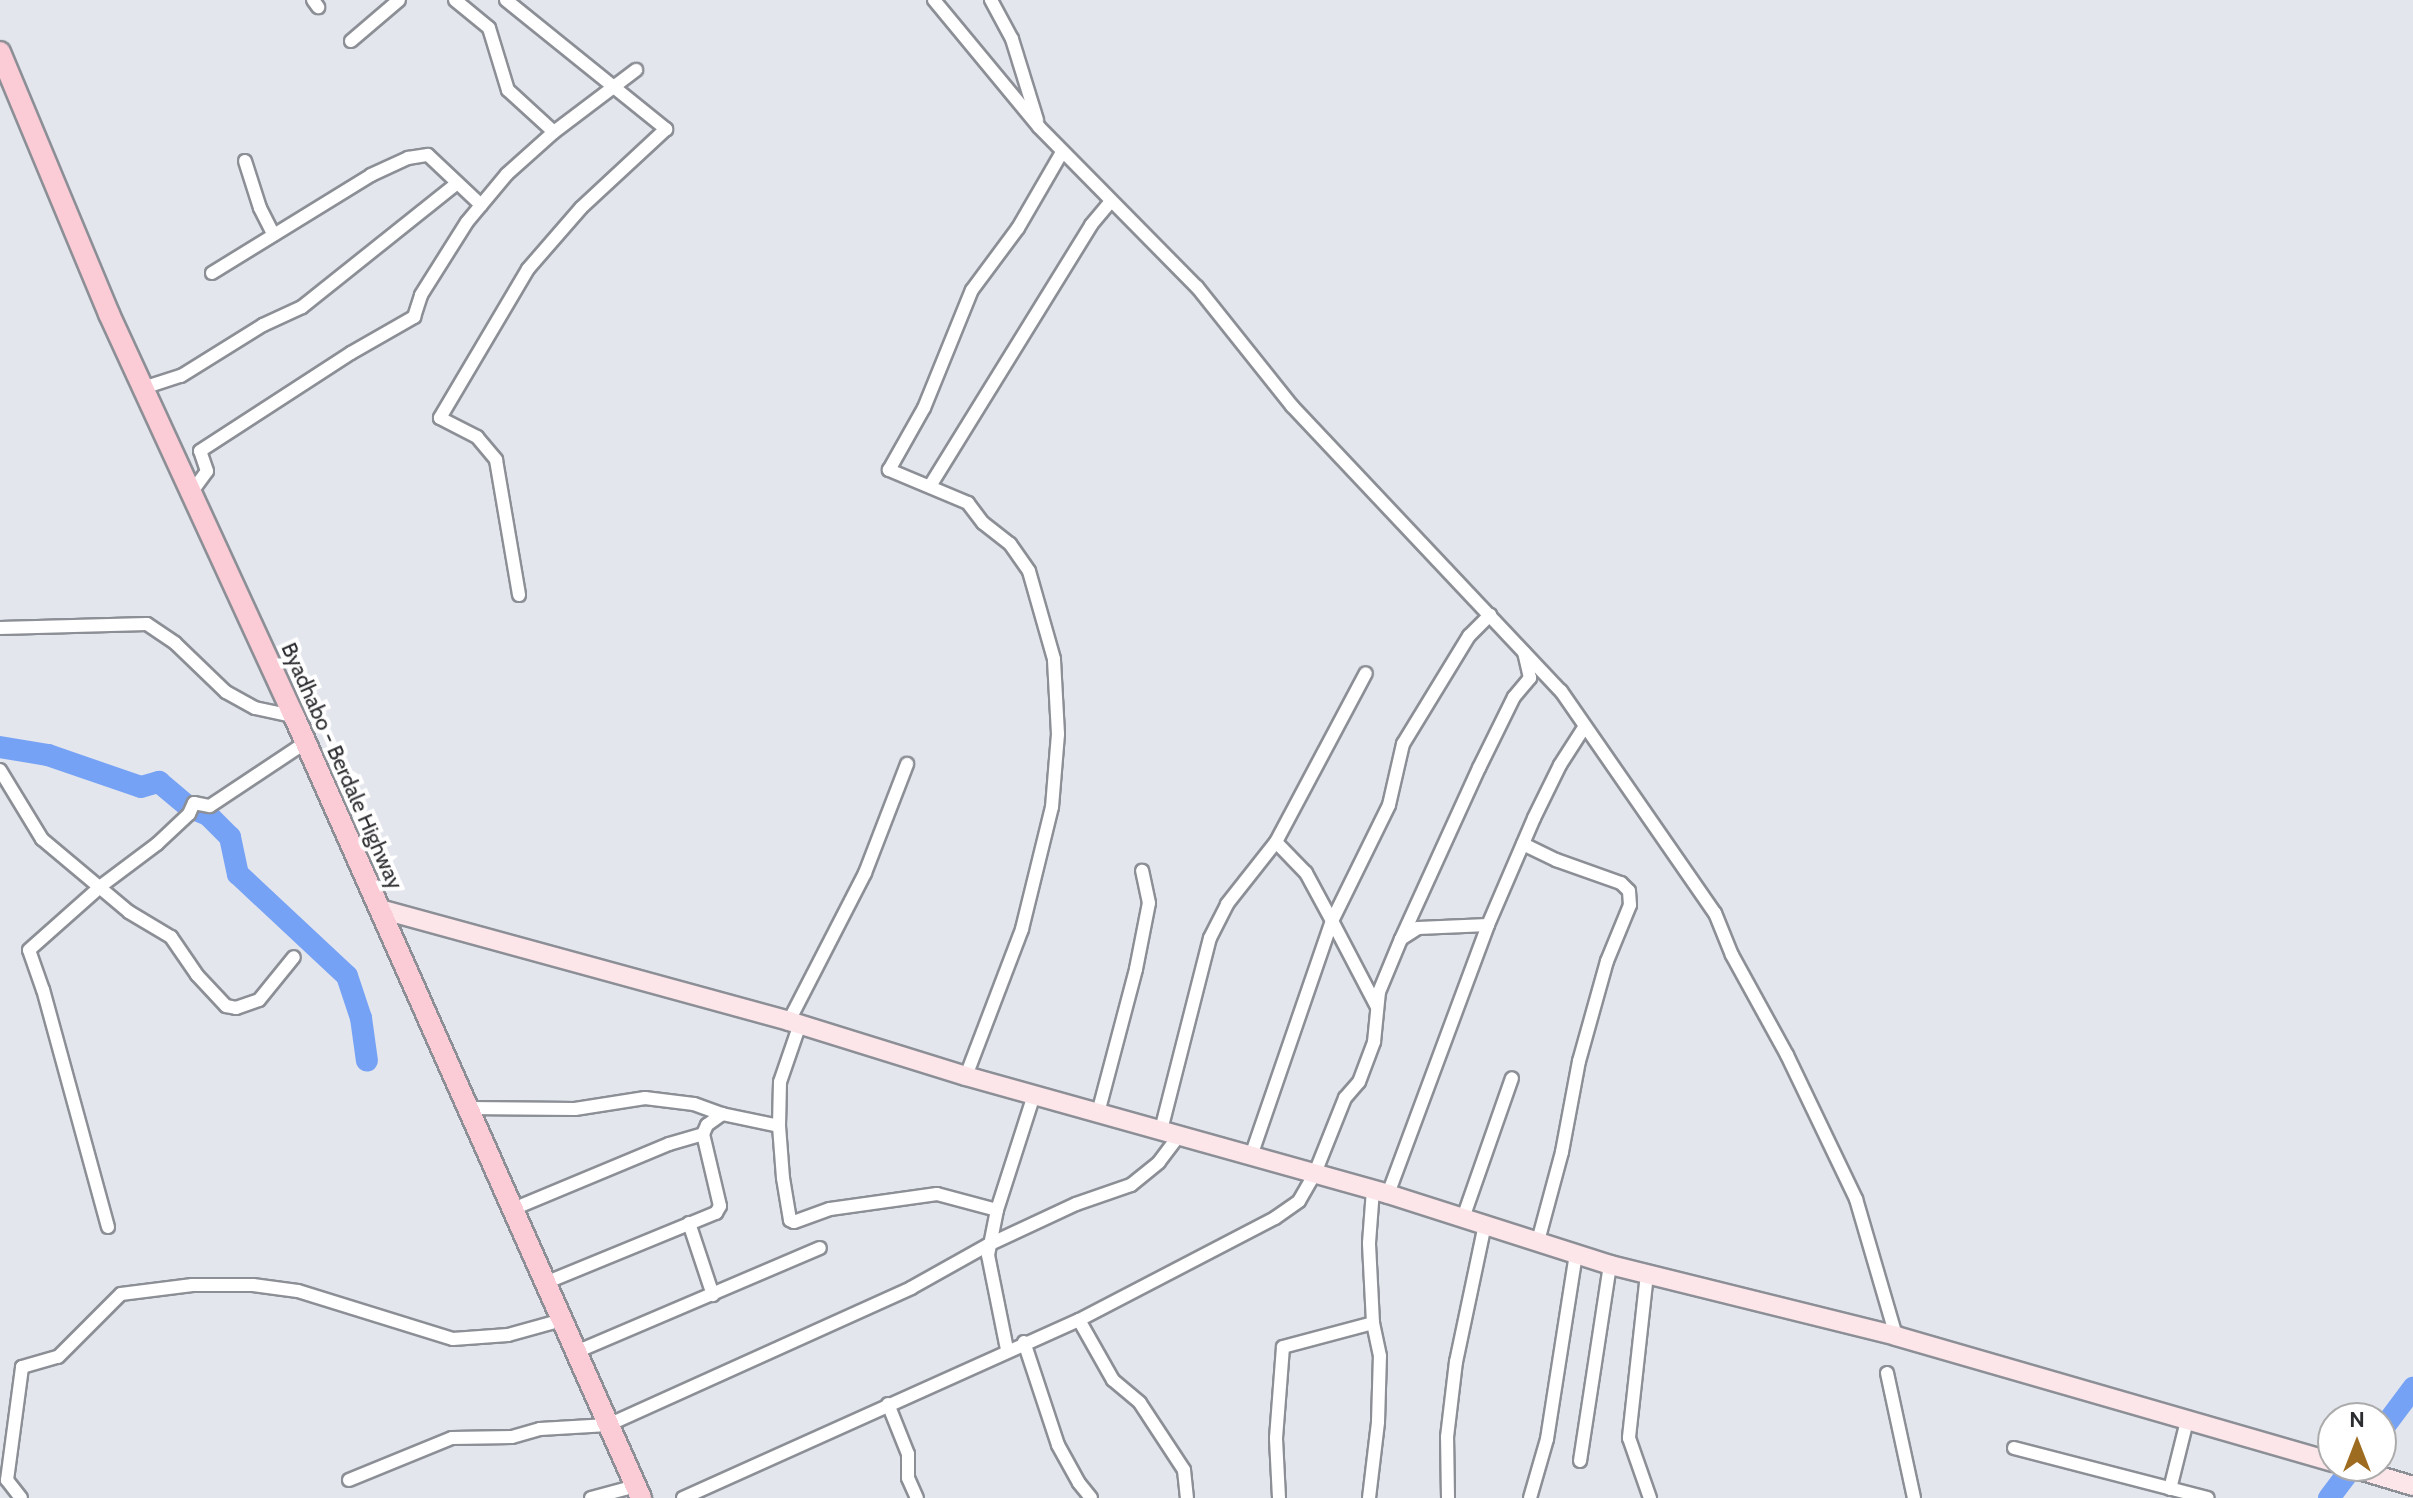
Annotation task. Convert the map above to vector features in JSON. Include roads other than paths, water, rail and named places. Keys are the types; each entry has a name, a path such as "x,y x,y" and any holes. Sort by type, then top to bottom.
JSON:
{"main road":[{"name":"Byadhabo - Berdale Highway","path":"0,52 143,388 294,716 638,1492"}],"street":[{"path":"351,41 399,0"},
{"path":"455,0 489,28 508,90 554,132"},
{"path":"506,0 666,129 581,208 528,269 440,418 477,437 496,460 519,595"},
{"path":"934,0 1039,127 1197,287 1292,406 1561,691 1715,913 1732,955 1787,1055 1856,1199 1896,1336"},
{"path":"991,0 1012,39 1039,127"},
{"path":"191,493 207,471 200,451 351,353 414,317 427,284 481,205 507,174 554,132 636,70"},
{"path":"966,1076 1022,929 1050,820 1058,734 1054,659 1029,571 1016,553 983,523 968,503 889,470 924,408 972,290 1018,228 1062,152"},
{"path":"212,273 371,175 408,158 428,155 481,205"},
{"path":"245,161 260,208 274,235"},
{"path":"143,388 181,376 263,325 302,307 456,184"},
{"path":"930,486 1091,225 1111,201"},
{"path":"1251,1156 1332,921 1389,805 1403,744 1469,636 1490,615"},
{"path":"0,628 147,624 175,643 226,692 255,708 294,716"},
{"path":"683,1498 1007,1349 1079,1320 1275,1218 1299,1201 1315,1173 1345,1098 1359,1082 1374,1042 1379,992 1401,939 1514,697 1530,678 1524,651"},
{"path":"349,1480 452,1438 512,1437 540,1429 608,1425 911,1288 988,1245 1076,1204 1131,1185 1159,1162 1170,1133 1210,938 1227,904 1276,842 1366,673"},
{"path":"1369,1498 1380,1356 1373,1323 1369,1243 1380,1192 1523,844 1560,765 1585,726"},
{"path":"108,1227 43,990 29,950 101,886 157,844 192,808 210,806 305,743"},
{"path":"907,764 865,873 794,1022 780,1082 779,1126 790,1220 794,1222 830,1209 937,1194 997,1210"},
{"path":"0,770 42,839 144,924 171,937 197,975 226,1006 236,1008 259,1000 294,957"},
{"path":"1276,842 1306,873 1377,1007"},
{"path":"1523,844 1556,860 1621,883 1629,891 1630,905 1607,961 1579,1061 1562,1152 1538,1241"},
{"path":"1098,1113 1136,969 1149,903 1142,871"},
{"path":"380,909 794,1022 966,1076 1380,1192 1610,1265 1896,1336 2317,1458"},
{"path":"1401,939 1418,928 1488,925"},
{"path":"1463,1218 1512,1078"},
{"path":"1007,1349 988,1245 1034,1095"},
{"path":"467,1108 575,1109 645,1098 694,1104 722,1114 779,1126"},
{"path":"545,1283 716,1213 720,1206 703,1134 707,1125 722,1114"},
{"path":"513,1209 669,1144 703,1134"},
{"path":"689,1223 713,1295"},
{"path":"1448,1498 1447,1437 1456,1362 1485,1224"},
{"path":"576,1352 820,1248"},
{"path":"1530,1498 1547,1439 1576,1254"},
{"path":"1580,1461 1610,1265"},
{"path":"1647,1274 1629,1438 1648,1497"},
{"path":"21,1498 7,1480 22,1367 58,1357 121,1294 192,1285 253,1285 298,1291 453,1339 508,1335 562,1320"},
{"path":"1079,1320 1113,1380 1140,1403 1184,1470 1187,1498"},
{"path":"1279,1498 1276,1438 1283,1347 1373,1323"},
{"path":"1024,1342 1058,1445 1091,1498"},
{"path":"1887,1373 1914,1498"},
{"path":"888,1404 908,1454 908,1478 917,1498"},
{"path":"2172,1492 2187,1421"},
{"path":"2014,1448 2172,1492 2208,1498"},
{"path":"591,1498 638,1492"}],"waterway":[{"path":"0,747 48,755 141,787 159,782 189,807 208,815 230,837 238,874 347,976 361,1018 367,1061"},
{"path":"2397,1410 2413,1388"},
{"path":"2329,1498 2341,1482"}]}
